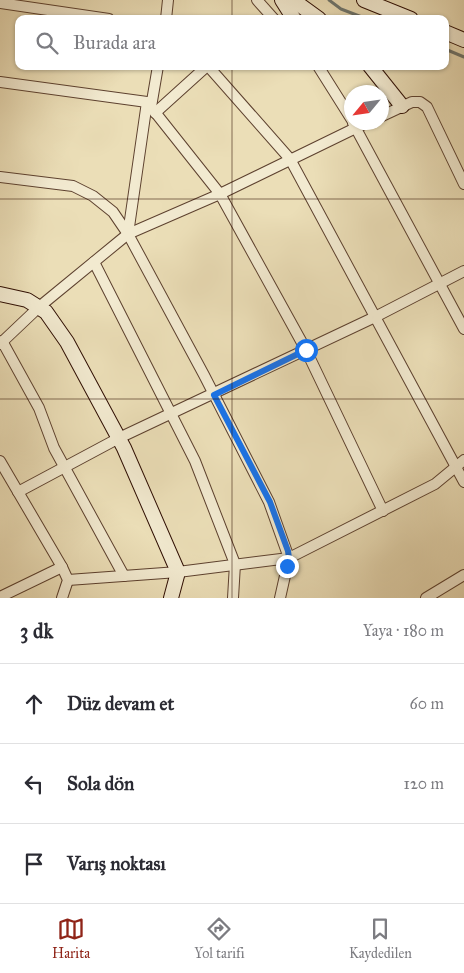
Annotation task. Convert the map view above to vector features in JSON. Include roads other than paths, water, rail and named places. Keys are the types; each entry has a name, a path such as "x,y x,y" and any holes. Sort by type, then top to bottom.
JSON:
{"street":[{"path":"166,15 168,0"},
{"path":"257,0 270,15"},
{"path":"282,0 291,15"},
{"path":"293,0 314,15"},
{"path":"364,0 401,15"},
{"path":"0,3 82,15"},
{"path":"449,34 464,40"},
{"path":"128,234 157,70"},
{"path":"151,107 202,70"},
{"path":"212,70 290,159 375,317 460,464 464,482"},
{"path":"321,70 344,107"},
{"path":"373,70 402,106"},
{"path":"0,82 151,107 220,194 306,350 383,511"},
{"path":"389,112 412,102 420,102 427,107 464,184"},
{"path":"124,576 54,448 39,408 1,342 39,307 128,234 220,194 290,159 344,129"},
{"path":"358,130 464,329"},
{"path":"0,177 73,186 93,196 113,212 128,234 270,502 289,558 280,598"},
{"path":"94,262 195,461 235,564 233,598"},
{"path":"18,492 119,438 214,395 375,317 464,271"},
{"path":"0,294 27,300 46,312 67,342 119,438 178,572 171,598"},
{"path":"0,461 68,580 62,598"},
{"path":"68,580 178,572 289,558 436,484 460,464"},
{"path":"0,597 62,567"},
{"path":"426,598 464,575"}],"waterway":[{"path":"329,0 341,9 357,15"},
{"path":"449,51 464,57"}]}
